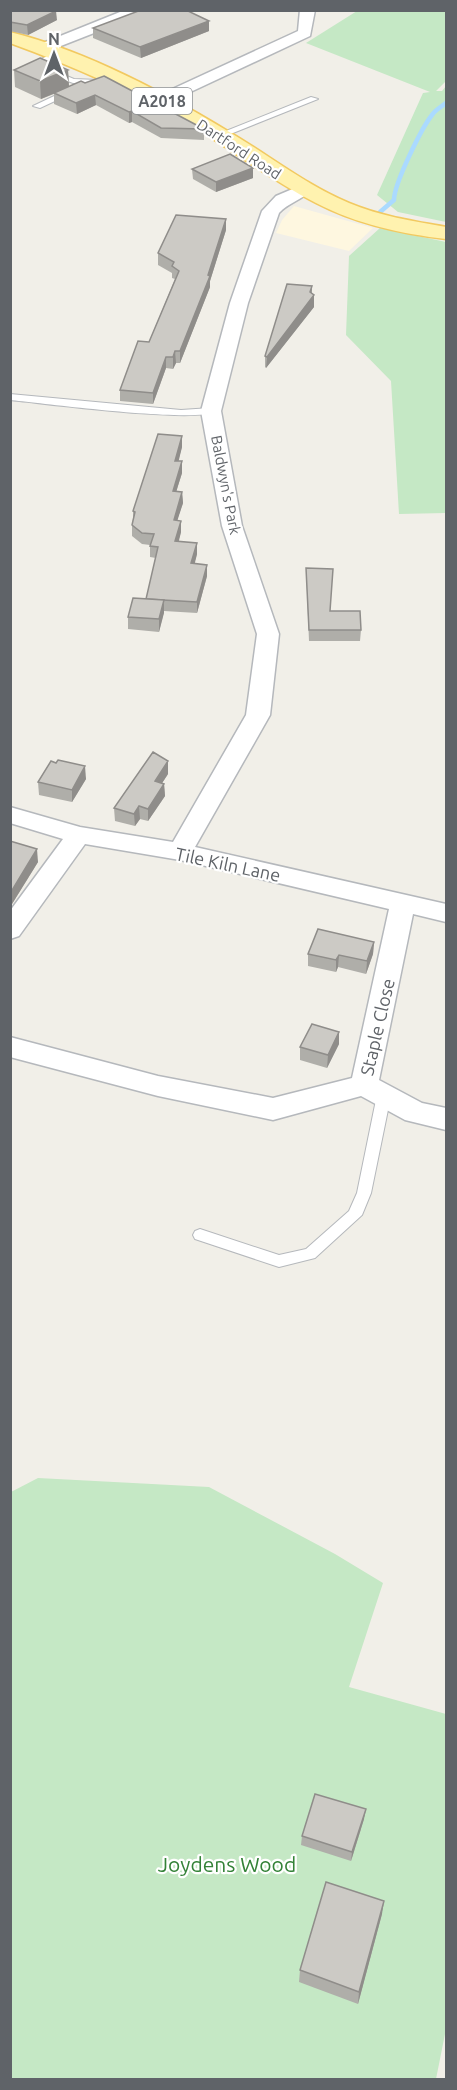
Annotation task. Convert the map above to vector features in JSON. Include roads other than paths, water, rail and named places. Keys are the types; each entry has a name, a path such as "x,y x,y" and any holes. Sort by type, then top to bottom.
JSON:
{"main road":[{"name":"Dartford Road","path":"10,37 50,51 101,79 161,100 220,135 302,190"},
{"name":"A2018","path":"302,190 344,209 447,233"}],"street":[{"path":"161,100 305,33 308,10"},
{"path":"50,51 135,12"},
{"name":"Baldwyn's Park","path":"180,852 258,715 268,634 232,526 211,411 239,303 271,211 282,200 302,190"},
{"name":"Tile Kiln Lane","path":"10,815 79,835 180,852 447,913"},
{"path":"10,930 79,835"},
{"name":"Staple Close","path":"10,1047 158,1086 273,1109 374,1090 403,904"},
{"path":"374,1090 415,1112 447,1119"}],"lane":[{"path":"37,106 101,79"},
{"path":"220,135 314,99"},
{"path":"13,399 181,413 211,411"},
{"path":"200,1235 279,1261 310,1254 355,1215 364,1193 374,1090"}],"waterway":[{"path":"380,212 394,200 403,170 427,122 446,103"}],"park label":[{"name":"Joydens Wood","path":"227,1864"}]}
